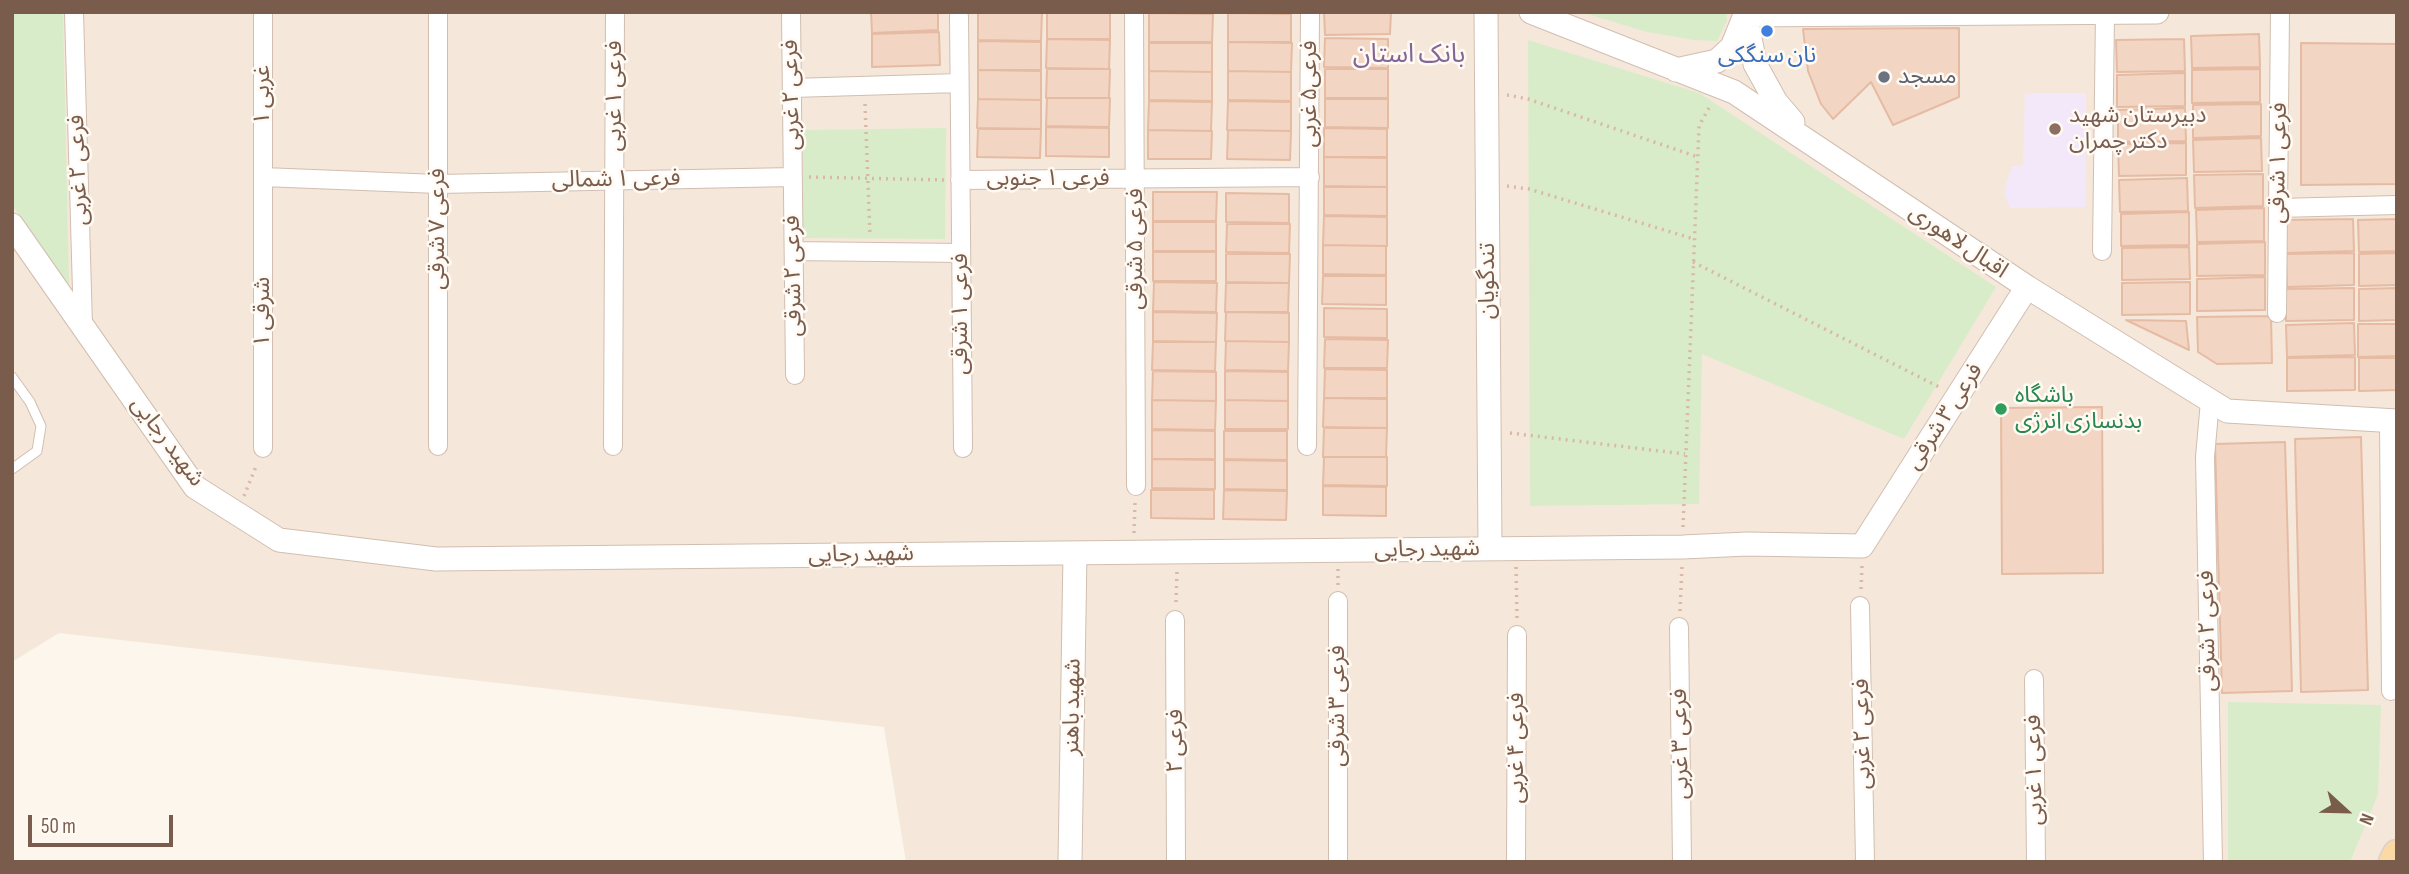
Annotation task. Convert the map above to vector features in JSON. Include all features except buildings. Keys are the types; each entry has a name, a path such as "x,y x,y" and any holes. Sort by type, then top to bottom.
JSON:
{"main road":[{"path":"2393,862 2397,853"}],"street":[{"name":"۱ غربی","path":"262,12 263,177"},
{"name":"فرعی ۷ شرقی","path":"438,12 438,446"},
{"name":"فرعی ۱ غربی","path":"614,179 615,12"},
{"name":"فرعی ۲ غربی","path":"791,12 793,177"},
{"name":"فرعی ۵ شرقی","path":"1134,12 1136,486"},
{"name":"فرعی۵ غربی","path":"1310,12 1310,177"},
{"name":"تندگویان","path":"1486,12 1490,549"},
{"name":"اقبال لاهوری","path":"1531,12 1734,92 2026,287 2227,411 2393,421"},
{"path":"1745,14 2157,12"},
{"name":"فرعی ۱ شرقی","path":"2277,313 2280,12"},
{"name":"فرعی ۲ غربی","path":"75,13 83,326"},
{"path":"2102,251 2105,13"},
{"path":"1676,70 1717,61 1732,47 1745,14"},
{"path":"1745,14 1755,64 1776,102 1815,146"},
{"path":"959,16 960,180"},
{"path":"792,88 959,83"},
{"path":"263,177 438,184"},
{"name":"۱ شرقی","path":"263,177 263,448"},
{"name":"فرعی ۱ شمالی","path":"438,184 793,177"},
{"name":"فرعی ۲ شرقی","path":"793,177 795,375"},
{"path":"1136,179 1310,177 1307,446"},
{"path":"613,446 614,179"},
{"name":"فرعی ۱ جنوبی","path":"960,180 1136,179"},
{"name":"فرعی ۱ شرقی","path":"960,180 962,449"},
{"path":"2278,208 2397,205"},
{"name":"شهید رجایی","path":"12,225 195,487 279,540 436,559 1515,549 1747,544 1862,546"},
{"path":"794,251 961,253"},
{"name":"فرعی ۳ شرقی","path":"1862,546 1959,397 2026,287"},
{"name":"فرعی ۲ شرقی","path":"2210,401 2204,457 2213,862"},
{"path":"2391,691 2393,421"},
{"name":"شهید باهنر","path":"1070,862 1075,553"},
{"name":"فرعی ۳ شرقی","path":"1338,601 1338,862"},
{"name":"فرعی ۲ غربی","path":"1860,606 1865,862"},
{"name":"فرعی ۲","path":"1175,620 1176,862"},
{"name":"فرعی ۳ غربی","path":"1679,627 1682,862"},
{"name":"فرعی ۴ غربی","path":"1516,862 1517,635"},
{"name":"فرعی ۱ غربی","path":"2034,679 2036,862"}],"lane":[{"path":"12,377 30,402 41,426 37,451 12,469"}],"path":[{"path":"864,86 871,252"},
{"path":"1487,92 1528,99 1698,157"},
{"path":"1684,504 1699,126 1712,102"},
{"path":"793,177 960,180"},
{"path":"1488,187 1513,186 1529,189 1694,239"},
{"path":"1693,262 1959,397"},
{"path":"1489,429 1530,437 1685,454"},
{"path":"237,514 263,448"},
{"path":"1134,552 1136,486"},
{"path":"1860,606 1862,546"},
{"path":"1679,627 1683,547"},
{"path":"1515,549 1517,635"},
{"path":"1338,551 1338,601"},
{"path":"1175,620 1177,552"}],"shaded area":[{"path":"12,12 2397,12 2397,862 906,862 884,727 59,633 12,662"},
{"name":"دبیرستان شهید دکتر چمران","path":"2025,93 2086,93 2085,207 2010,208 2004,193 2011,167 2023,165"}],"green space":[{"path":"12,12 63,12 69,285 12,205"},
{"path":"1581,12 1726,12 1727,21 1717,41 1694,40 1647,32"},
{"path":"1528,40 1699,93 1996,287 1904,439 1702,354 1699,504 1530,506"},
{"path":"946,128 945,239 803,238 803,130"},
{"path":"2228,702 2381,705 2378,794 2350,862 2228,862"}],"place":[{"name":"نان سنگکی","path":"1767,31"},
{"name":"مسجد","path":"1884,77"},
{"name":"دبیرستان شهید دکتر چمران","path":"2055,129"},
{"name":"باشگاه بدنسازی انرژی","path":"2001,409"}],"district":[{"name":"بانک استان","path":"1409,55"}]}
